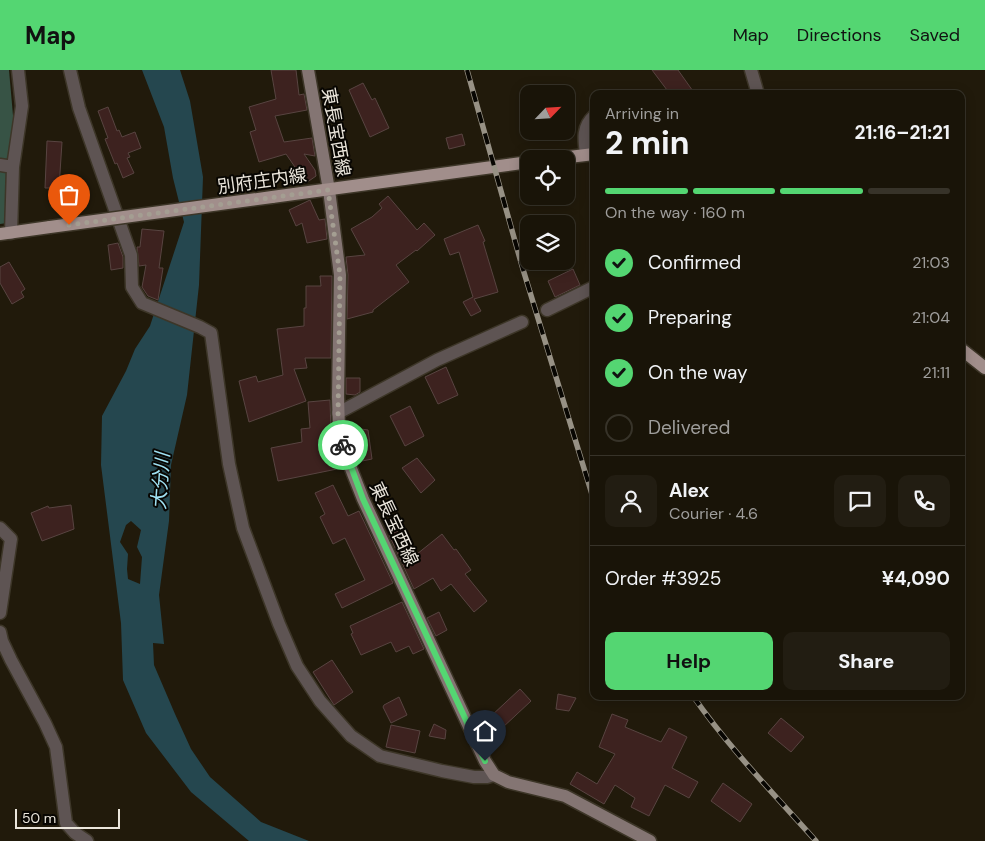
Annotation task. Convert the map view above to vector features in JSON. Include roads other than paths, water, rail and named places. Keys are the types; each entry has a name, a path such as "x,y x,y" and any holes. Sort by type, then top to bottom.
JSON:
{"main road":[{"name":"東長宝西線","path":"308,70 340,275 338,413 341,439 356,483 485,761 494,775"},
{"path":"575,156 590,154"},
{"name":"別府庄内線","path":"5,234 520,163"},
{"path":"965,352 985,368"},
{"path":"494,775 508,782 565,796 650,841"}],"street":[{"path":"5,234 6,166 22,106 18,70"},
{"path":"70,70 79,108 131,254 132,288 142,303 200,327 212,334 229,464 243,528 297,666 320,701 351,736 380,756 474,777 494,775"},
{"path":"750,70 757,90"},
{"path":"590,120 586,124 584,136 590,154"},
{"path":"548,310 590,289"},
{"path":"338,413 424,367 522,322"},
{"path":"0,528 11,538 0,613"},
{"path":"0,632 11,660 56,747 66,823 87,841"}],"water":[{"name":"大分川","path":"142,70 180,70 190,101 203,177 199,285 187,395 171,465 169,521 159,595 164,644 153,643 154,665 191,749 210,777 261,822 309,841 249,841 191,792 146,733 123,680 121,623 101,465 102,416 126,371 135,349 150,326 184,222 173,178 164,127","holes":["131,521 141,530 137,547 142,557 140,584 128,579 128,554 120,542 126,525"]}],"railway":[{"path":"467,70 522,266 590,488"},
{"path":"696,700 737,752 816,841"}]}
